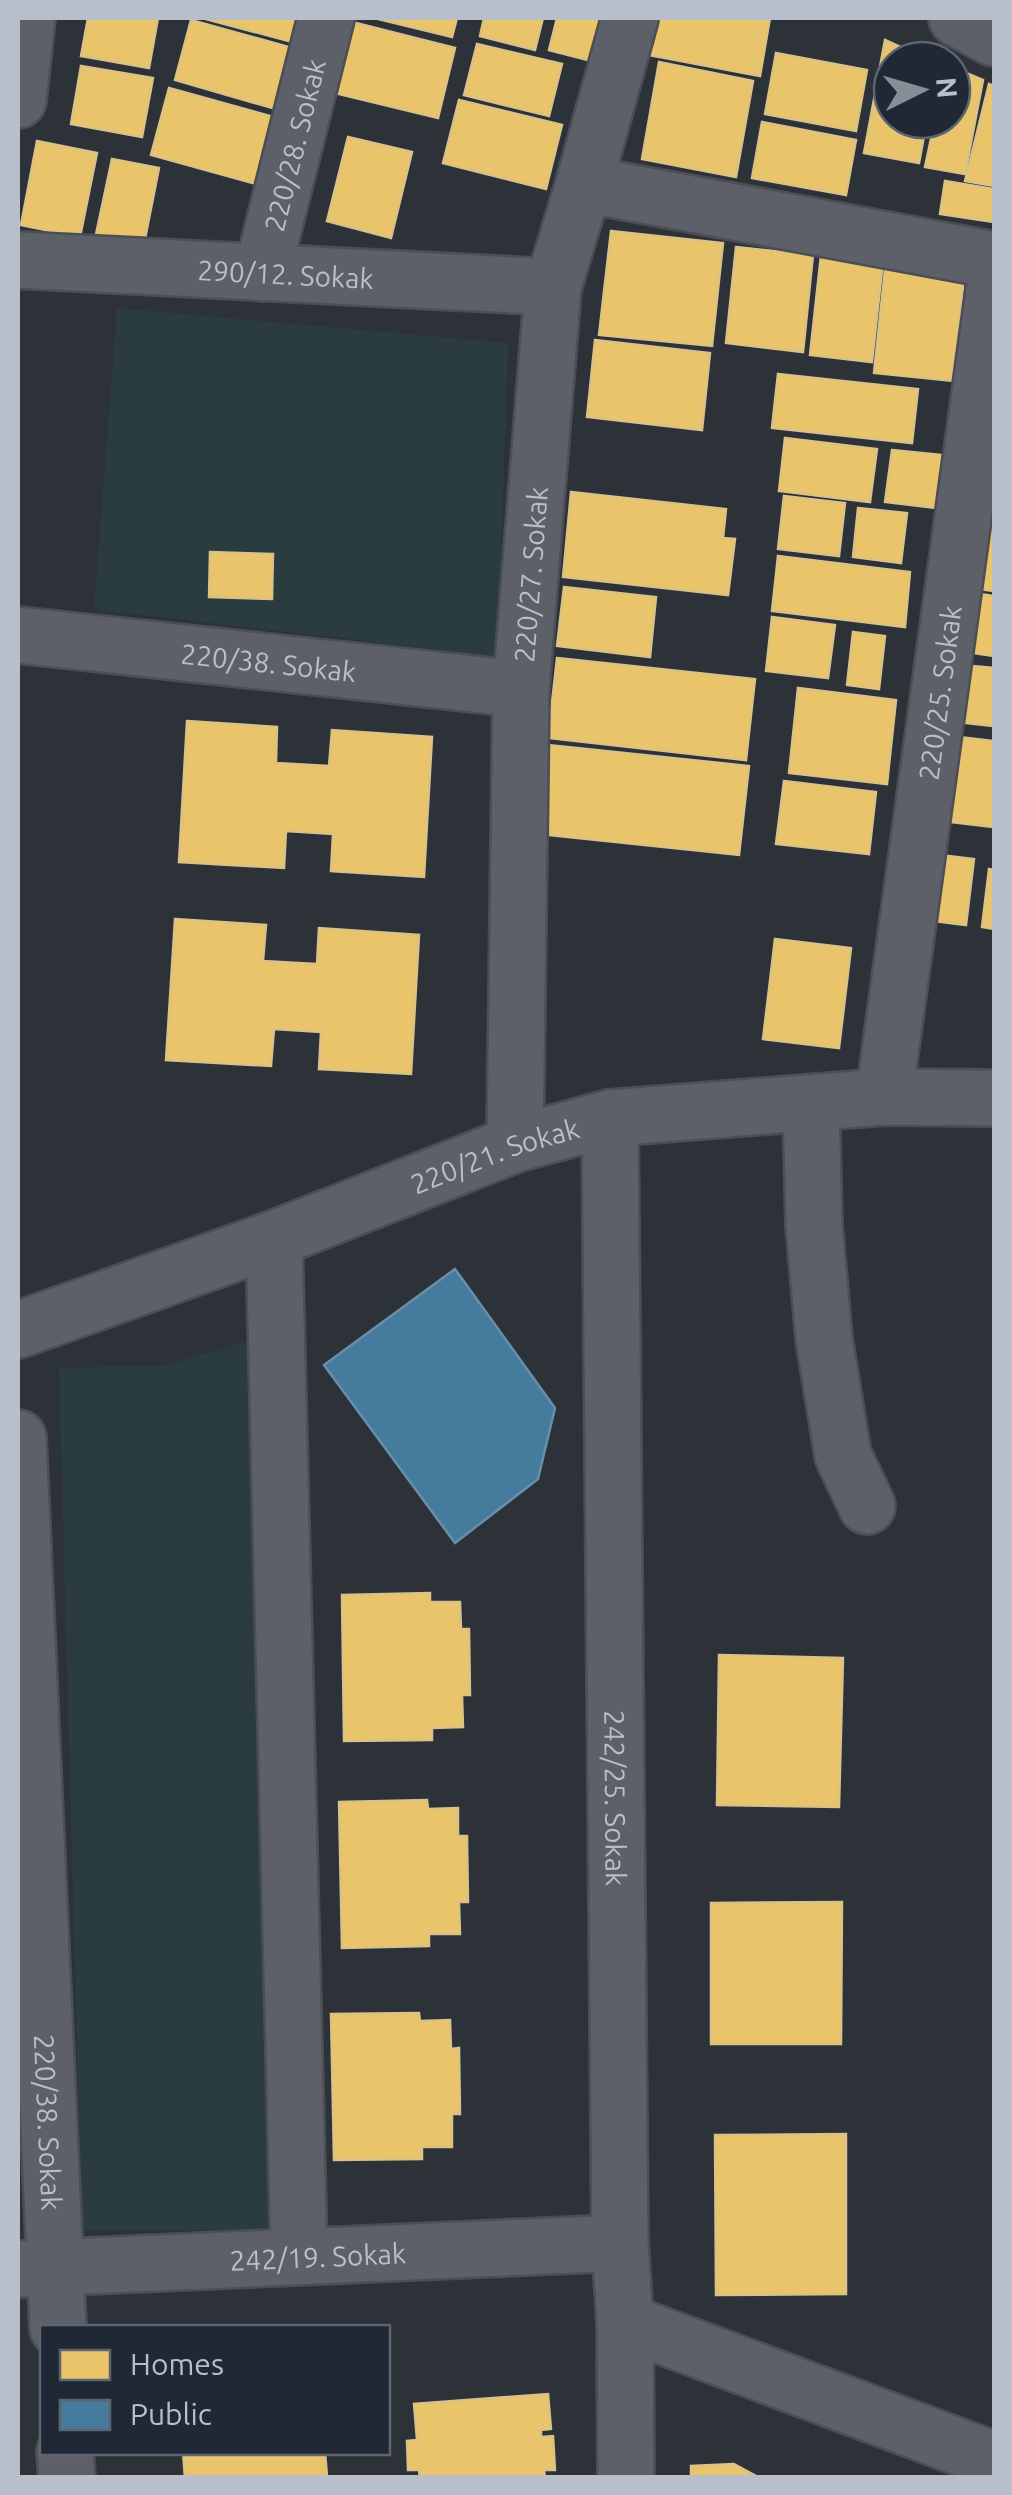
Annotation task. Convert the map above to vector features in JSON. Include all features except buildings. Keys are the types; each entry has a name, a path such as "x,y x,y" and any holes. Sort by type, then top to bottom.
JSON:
{"street":[{"path":"18,100 27,18"},
{"name":"220/28. Sokak","path":"262,273 326,18"},
{"name":"220/27. Sokak","path":"515,1144 521,689 553,287 630,18"},
{"path":"958,18 994,38"},
{"path":"584,184 994,260"},
{"name":"290/12. Sokak","path":"18,260 553,287"},
{"name":"220/25. Sokak","path":"884,1097 994,291"},
{"name":"220/38. Sokak","path":"18,635 521,689"},
{"name":"220/21. Sokak","path":"18,1330 274,1239 515,1144 610,1118 884,1097 994,1098"},
{"path":"811,1103 814,1226 824,1339 843,1455 867,1506"},
{"name":"242/25. Sokak","path":"610,1118 620,2244 626,2478"},
{"path":"274,1239 299,2256"},
{"name":"220/38. Sokak","path":"18,1438 36,2268 57,2325"},
{"name":"242/19. Sokak","path":"36,2268 620,2244"},
{"path":"625,2322 994,2460"}],"shaded area":[{"path":"117,308 508,343 498,657 94,609"},
{"path":"248,1341 274,2230 82,2230 59,1368 167,1365"}]}
